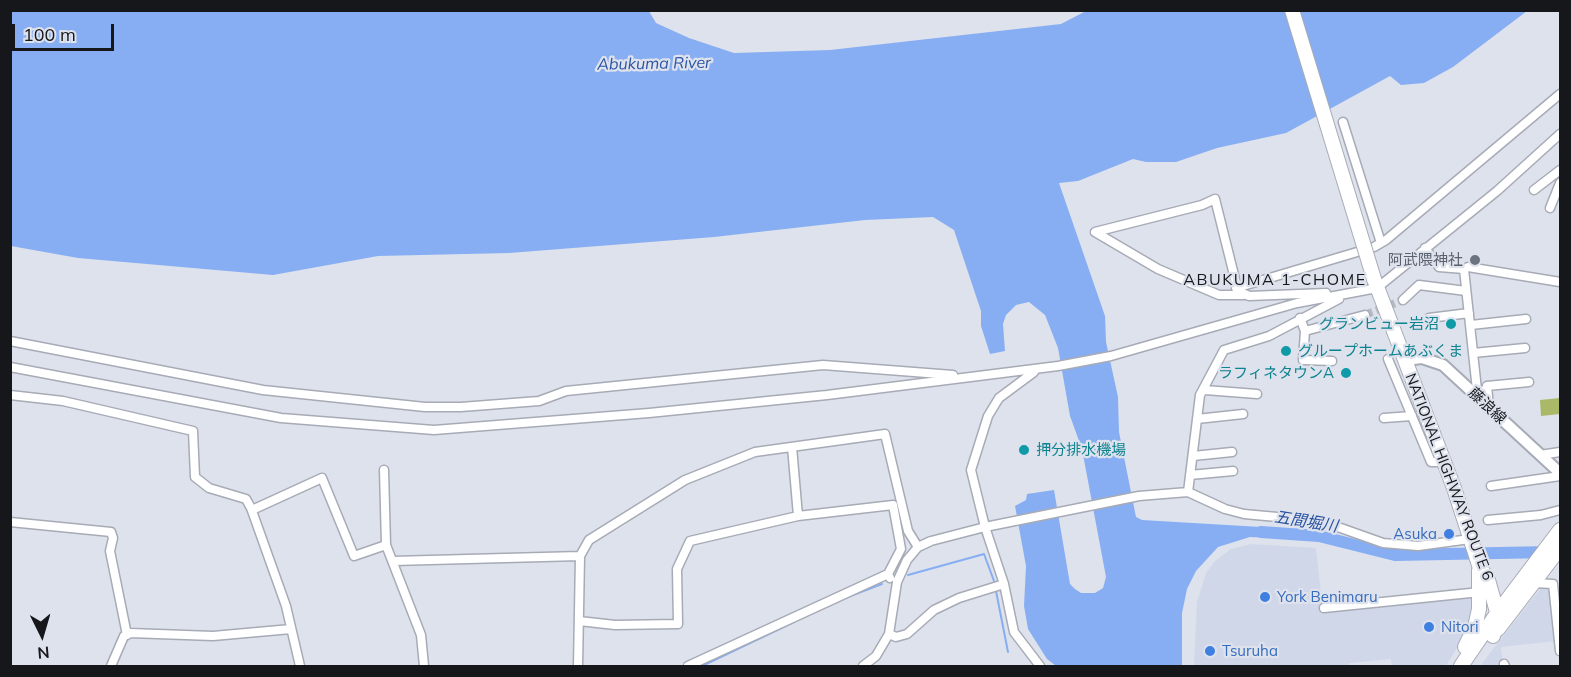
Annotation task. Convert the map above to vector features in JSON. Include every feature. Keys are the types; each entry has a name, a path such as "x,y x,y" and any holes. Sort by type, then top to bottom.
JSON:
{"highway":[{"name":"NATIONAL HIGHWAY ROUTE 6","path":"1292,10 1376,283 1444,462 1479,566 1488,580 1499,619 1493,636"},
{"path":"1469,666 1534,583 1560,530"},
{"path":"1461,666 1517,586 1543,562"},
{"path":"1452,666 1475,627 1480,592 1479,566"},
{"path":"1488,580 1495,590 1504,592 1517,586"}],"street":[{"path":"1240,292 1381,243 1560,94"},
{"path":"1343,122 1381,243"},
{"path":"1188,492 1200,395 1205,390 1206,382 1224,350 1269,336 1300,318 1376,283 1497,191 1560,134"},
{"path":"1534,190 1560,170"},
{"path":"1550,208 1560,183"},
{"path":"1240,292 1215,198 1202,205 1095,232 1158,269 1219,295 1240,292 1356,292"},
{"path":"1425,248 1439,267 1464,269 1468,267 1560,282"},
{"path":"1464,269 1477,390 1487,391"},
{"path":"1403,300 1419,285 1466,291"},
{"path":"10,367 281,418 434,430 649,412 1040,369 1111,356 1297,303 1356,292"},
{"path":"1430,318 1469,313"},
{"path":"1305,331 1365,315"},
{"path":"1300,318 1305,331 1303,360 1332,361"},
{"path":"1471,325 1526,319"},
{"path":"10,341 263,390 425,407 461,407 539,401 566,391 823,365 978,377"},
{"path":"1473,353 1525,348"},
{"name":"藤浪線","path":"1405,360 1422,358 1443,365 1560,475"},
{"path":"1388,359 1431,462 1444,462"},
{"path":"1040,369 1016,383 999,398 988,416 971,470 1004,584 1014,632 1040,666"},
{"path":"1489,407 1487,386 1529,382"},
{"path":"1205,390 1257,394"},
{"path":"10,395 63,401 189,428 195,435 195,477 209,488 246,499 252,510 286,606 300,666"},
{"path":"1197,418 1243,414"},
{"path":"1384,418 1412,416"},
{"path":"578,666 580,556 589,540 685,480 754,452 885,434 908,531 918,547"},
{"path":"792,447 798,516"},
{"path":"1192,456 1232,452"},
{"path":"1540,455 1560,452"},
{"path":"384,470 386,544 421,635 424,666"},
{"path":"1190,475 1233,471"},
{"path":"1491,486 1560,475"},
{"path":"252,510 322,478 354,556 386,544"},
{"path":"863,666 876,656 889,634 897,582 907,560 918,547 945,536 1065,510 1139,496 1188,492 1225,509 1244,514 1322,521 1383,543 1418,546 1471,542"},
{"path":"579,621 615,626 678,624 677,569 690,541 798,516 894,505 901,549 888,574 688,666"},
{"path":"1488,520 1541,515 1560,510"},
{"path":"10,522 111,532 114,537 110,551 127,635"},
{"path":"393,561 580,556"},
{"path":"888,574 892,582 897,582"},
{"path":"1534,583 1557,583 1560,651"},
{"path":"889,634 896,637 907,634 934,610 959,598 1004,584"},
{"path":"1324,608 1480,592"},
{"path":"111,666 124,636 127,635 213,636 291,629"}],"shaded area":[{"path":"1251,544 1316,548 1323,612 1471,598 1473,609 1465,634 1446,666 1392,666 1391,659 1349,663 1349,666 1194,666 1197,602 1206,573 1215,561 1231,549"},
{"path":"1551,588 1556,641 1501,647 1503,666 1480,666 1540,589"}],"green space":[{"path":"1560,398 1560,414 1541,416 1540,400"}],"water":[{"name":"Abukuma River","path":"10,11 649,11 656,23 689,38 734,53 830,50 1061,24 1086,11 1527,11 1453,67 1424,83 1401,85 1390,76 1286,133 1217,148 1176,162 1146,162 1133,159 1078,181 1059,183 1105,316 1106,342 1118,397 1119,432 1136,517 1142,520 1278,528 1277,538 1250,537 1218,547 1196,571 1187,589 1182,613 1182,666 1056,666 1047,659 1028,629 1024,606 1026,566 1015,506 1026,500 1027,494 1054,490 1070,584 1081,593 1095,593 1103,588 1106,577 1082,449 1070,416 1058,348 1045,315 1029,302 1016,305 1006,315 1003,324 1005,351 990,354 981,326 981,311 954,230 933,217 865,220 714,237 509,253 378,256 273,275 78,258 11,246"}],"waterway":[{"name":"五間堀川","path":"1261,532 1319,536 1395,555 1550,552"},
{"path":"908,575 984,554 994,581"},
{"path":"845,598 882,584"},
{"path":"996,591 1008,652"},
{"path":"702,666 794,622"}],"tunnel":[{"path":"1365,315 1403,300"}],"place":[{"name":"阿武隈神社","path":"1475,260"},
{"name":"グランビュー岩沼","path":"1451,324"},
{"name":"グループホームあぶくま","path":"1286,351"},
{"name":"ラフィネタウンA","path":"1346,373"},
{"name":"押分排水機場","path":"1024,450"},
{"name":"Asuka","path":"1449,534"},
{"name":"York Benimaru","path":"1265,597"},
{"name":"Nitori","path":"1429,627"},
{"name":"Tsuruha","path":"1210,651"}],"district":[{"name":"ABUKUMA 1-CHOME","path":"1275,280"}]}
